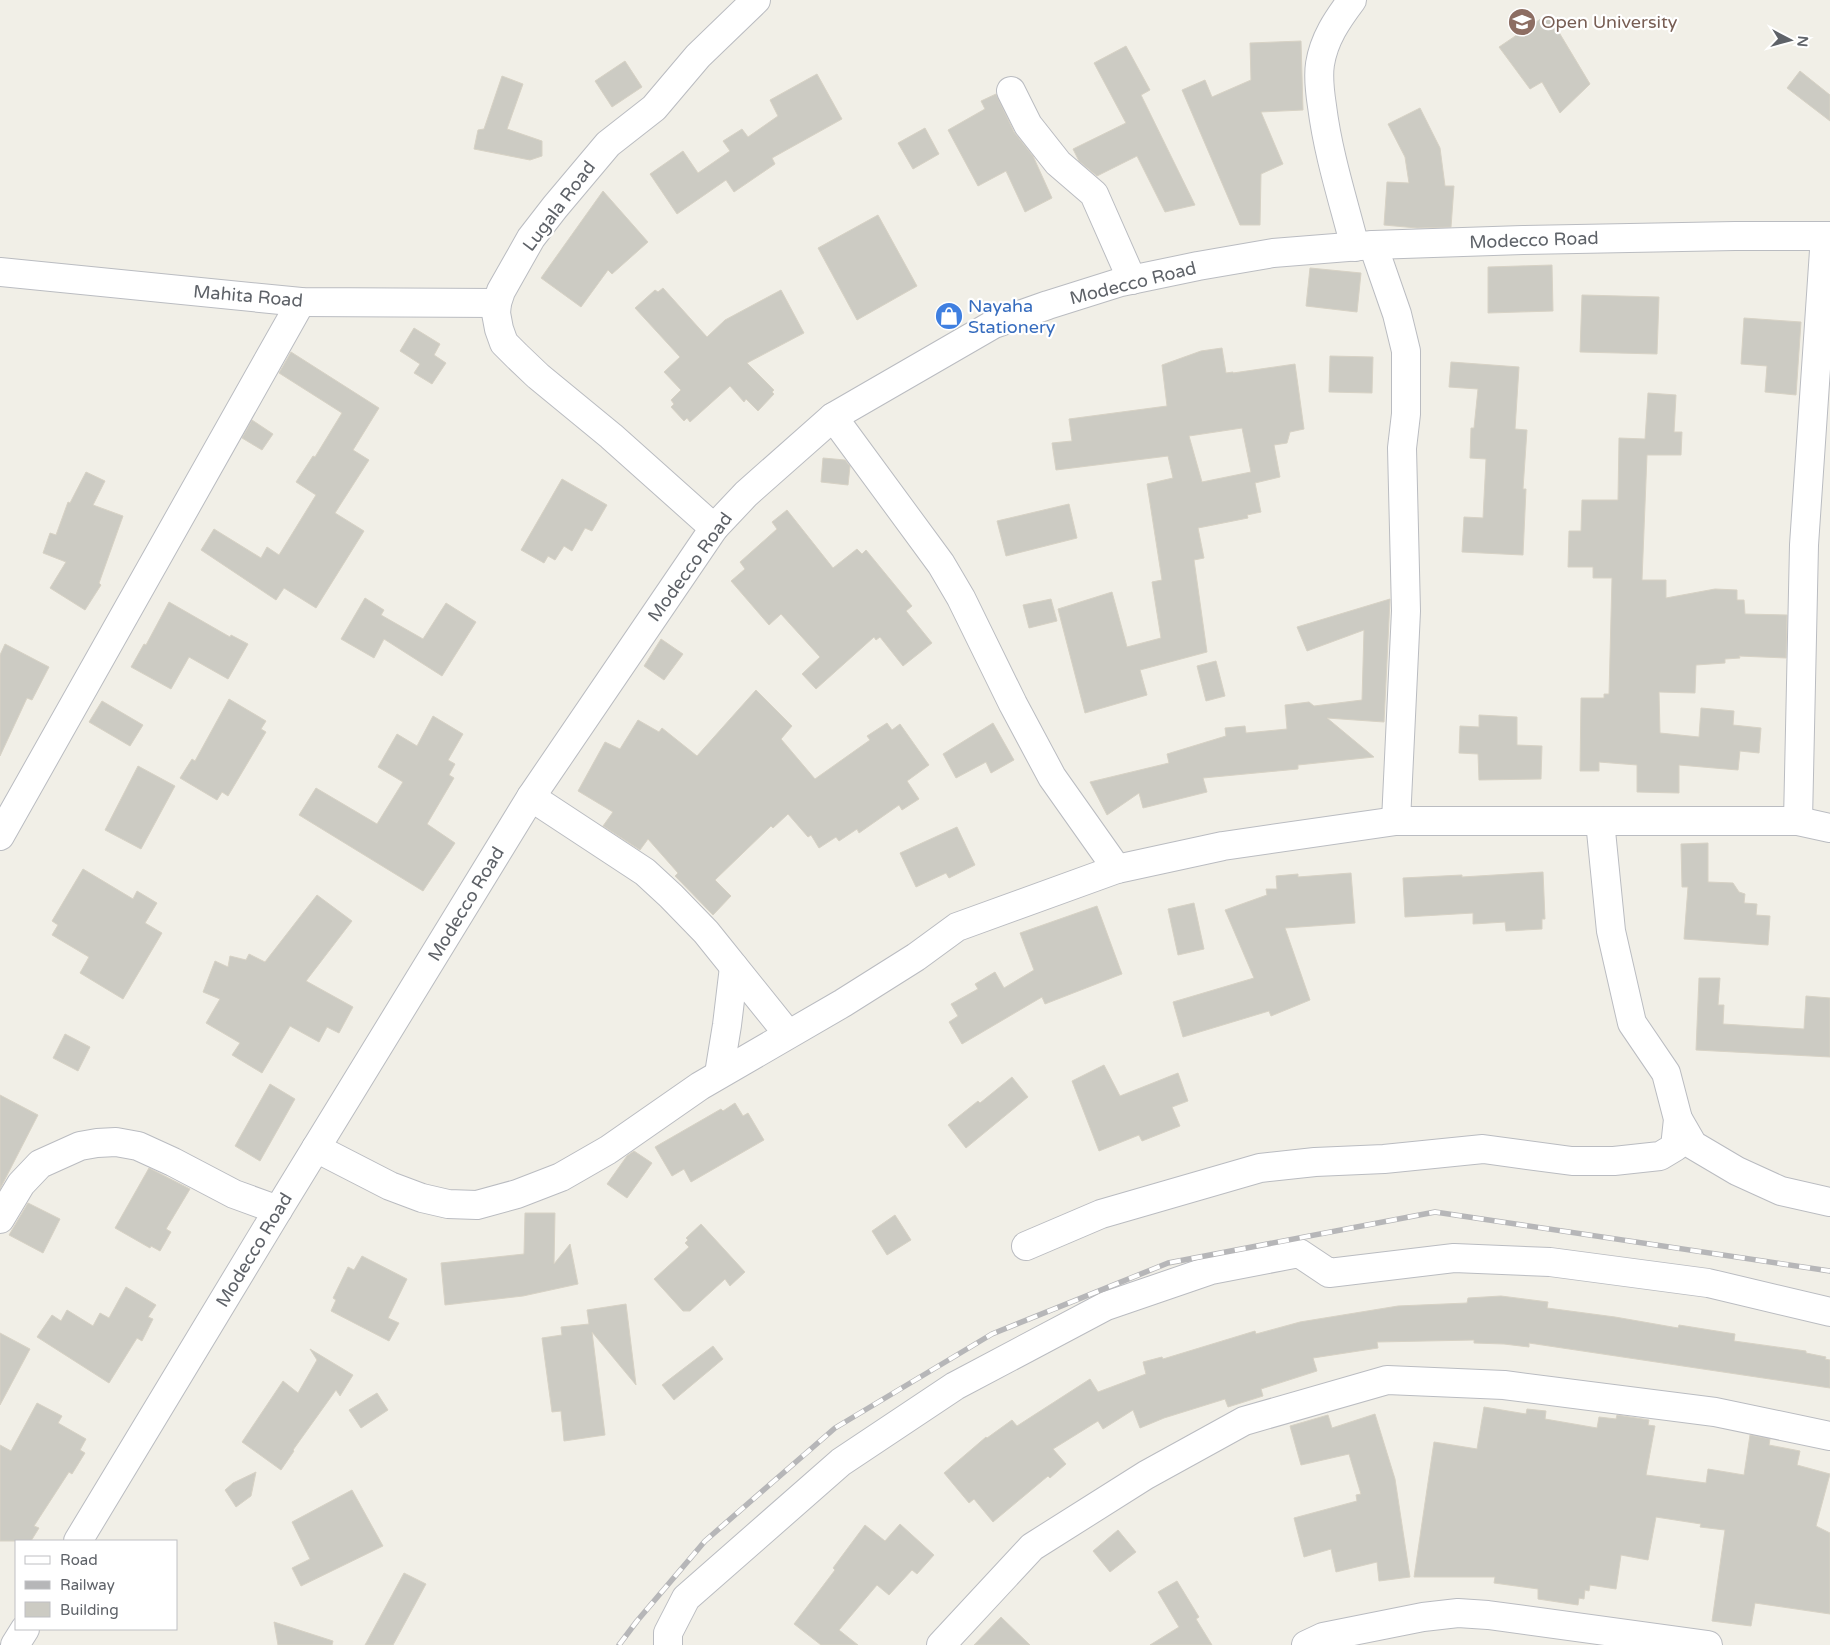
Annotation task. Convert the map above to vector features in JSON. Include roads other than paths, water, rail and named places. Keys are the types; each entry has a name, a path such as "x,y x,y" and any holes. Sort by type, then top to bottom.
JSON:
{"street":[{"name":"Lugala Road","path":"714,528 611,436 538,376 504,343 498,329 496,314 501,291 531,238 583,172 608,144 654,108 698,56 756,0"},
{"path":"1343,7 1326,42 1320,65 1320,94 1325,132 1364,246 1398,314 1406,351 1406,414 1402,448 1406,611 1396,821"},
{"path":"1011,90 1028,125 1058,162 1094,194 1132,280"},
{"path":"1798,821 1804,544 1827,236"},
{"name":"Modecco Road","path":"79,1540 278,1210 531,798 714,528 746,494 833,417 994,324 1048,305 1132,280 1198,266 1254,256 1364,246 1533,239 1827,236"},
{"name":"Mahita Road","path":"0,272 301,302 497,303"},
{"path":"0,836 301,302"},
{"path":"833,417 941,564 961,598 1013,704 1052,777 1117,869"},
{"path":"531,798 644,872 671,896 706,932 788,1034"},
{"path":"316,1148 390,1186 422,1198 448,1204 477,1205 497,1201 561,1177 608,1150 700,1086 851,998 916,957 957,927 1117,869 1232,845 1396,821 1798,821 1830,828"},
{"path":"1600,821 1611,931 1632,1023 1666,1073 1678,1119 1693,1144 1737,1171 1781,1191 1830,1202"},
{"path":"719,1074 734,967"},
{"path":"1026,1246 1101,1214 1260,1168 1316,1162 1384,1159 1483,1149 1572,1161 1614,1161 1660,1156 1675,1147 1678,1119"},
{"path":"0,1219 21,1184 40,1164 80,1146 116,1142 138,1146 234,1194 278,1210"},
{"path":"668,1645 668,1634 686,1598 841,1462 955,1386 1106,1306 1211,1270 1299,1253 1328,1274 1454,1258 1550,1262 1708,1283 1830,1312"},
{"path":"941,1645 1032,1548 1146,1475 1244,1421 1387,1380 1504,1385 1715,1412 1830,1436"},
{"path":"1319,1642 1423,1617 1458,1613 1488,1615 1708,1645"},
{"path":"16,1645 24,1630"}],"railway":[{"path":"619,1645 705,1541 835,1428 992,1334 1168,1263 1435,1212 1830,1271"}],"place":[{"name":"Open University","path":"1522,22"},
{"name":"Nayaha Stationery","path":"949,316"}]}
